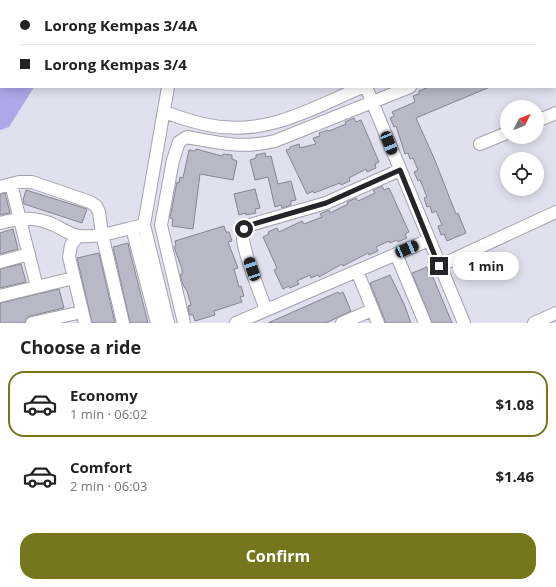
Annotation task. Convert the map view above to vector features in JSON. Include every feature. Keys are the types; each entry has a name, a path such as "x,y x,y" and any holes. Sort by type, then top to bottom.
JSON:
{"street":[{"path":"168,88 144,225 168,323"},
{"path":"164,112 208,125 234,128 252,128 283,121 333,93 357,88"},
{"path":"366,88 439,266 464,323"},
{"path":"184,323 161,226 172,160 179,142 187,137 241,146 263,144 275,141 408,88"},
{"path":"544,118 556,113"},
{"path":"480,144 500,136"},
{"path":"266,310 247,255 243,236 244,229 250,225 326,203 400,170"},
{"path":"37,287 20,218 6,185 32,182 90,202 96,206 99,212 102,234 123,323"},
{"path":"439,266 556,212"},
{"path":"0,223 20,218 40,220 73,234 102,234 144,225"},
{"path":"132,228 157,323"},
{"path":"32,323 83,317 69,257 69,249 73,234"},
{"path":"236,323 429,240"},
{"path":"0,262 29,254"},
{"path":"396,254 425,323"},
{"path":"357,271 378,323"},
{"path":"0,296 74,278"},
{"path":"342,323 372,310"},
{"path":"534,323 556,313"}],"shaded area":[{"path":"0,88 33,88 9,127 0,130"}],"building":[{"path":"426,88 488,88 416,118 434,158 456,214 458,213 466,233 447,241 444,234 441,235 438,226 442,225 436,211 432,213 430,206 427,207 424,198 427,197 420,180 418,181 414,172 418,170 413,158 410,159 408,153 405,154 396,126 394,127 390,118 394,116 392,112 415,102 413,96 419,94 419,91"},
{"path":"354,118 356,122 361,120 379,162 375,164 376,168 367,172 366,169 349,178 350,181 341,185 340,183 314,193 313,191 307,194 286,150 299,144 300,148 316,144 313,138 320,136 319,133 329,131 346,124 345,122"},
{"path":"196,149 222,156 223,154 232,155 232,159 237,161 233,180 200,174 193,229 172,226 173,219 170,218 177,182 179,183 180,177 183,178 189,150 195,151"},
{"path":"265,153 266,157 271,156 278,184 291,181 296,200 291,201 291,205 282,208 281,205 275,207 268,177 255,180 250,160 256,158 256,155"},
{"path":"382,186 384,190 389,188 409,232 405,234 407,238 398,242 397,240 390,243 389,241 376,247 378,251 369,255 368,253 343,266 342,264 319,277 318,275 311,278 310,275 297,281 299,284 283,289 274,270 277,268 263,237 269,234 268,232 277,228 279,232 302,221 304,224 322,217 320,214 329,210 330,213 356,198 358,201 375,193 373,190"},
{"path":"255,189 260,208 255,209 256,213 239,215 234,194"},
{"path":"26,190 87,209 82,223 24,204 23,200"},
{"path":"5,193 10,213 0,215 0,194"},
{"path":"224,226 226,232 229,232 232,241 228,242 238,268 234,269 239,287 241,286 244,296 240,297 242,302 214,311 215,315 195,321 193,315 190,315 189,313 188,306 191,305 180,275 182,275 182,269 174,247 176,246 175,241"},
{"path":"13,229 18,249 0,254 0,233"},
{"path":"128,243 148,323 130,323 113,247"},
{"path":"99,253 115,323 92,323 77,258"},
{"path":"21,264 26,282 0,288 0,269"},
{"path":"427,267 428,271 430,270 452,323 432,323 412,273"},
{"path":"390,275 404,304 411,323 386,323 370,283"},
{"path":"59,289 64,308 30,316 27,318 25,323 0,323 0,303"},
{"path":"338,292 339,294 343,292 351,311 326,323 268,323"}],"route":[{"path":"244,229 250,225 326,203 400,170 439,266"}]}
